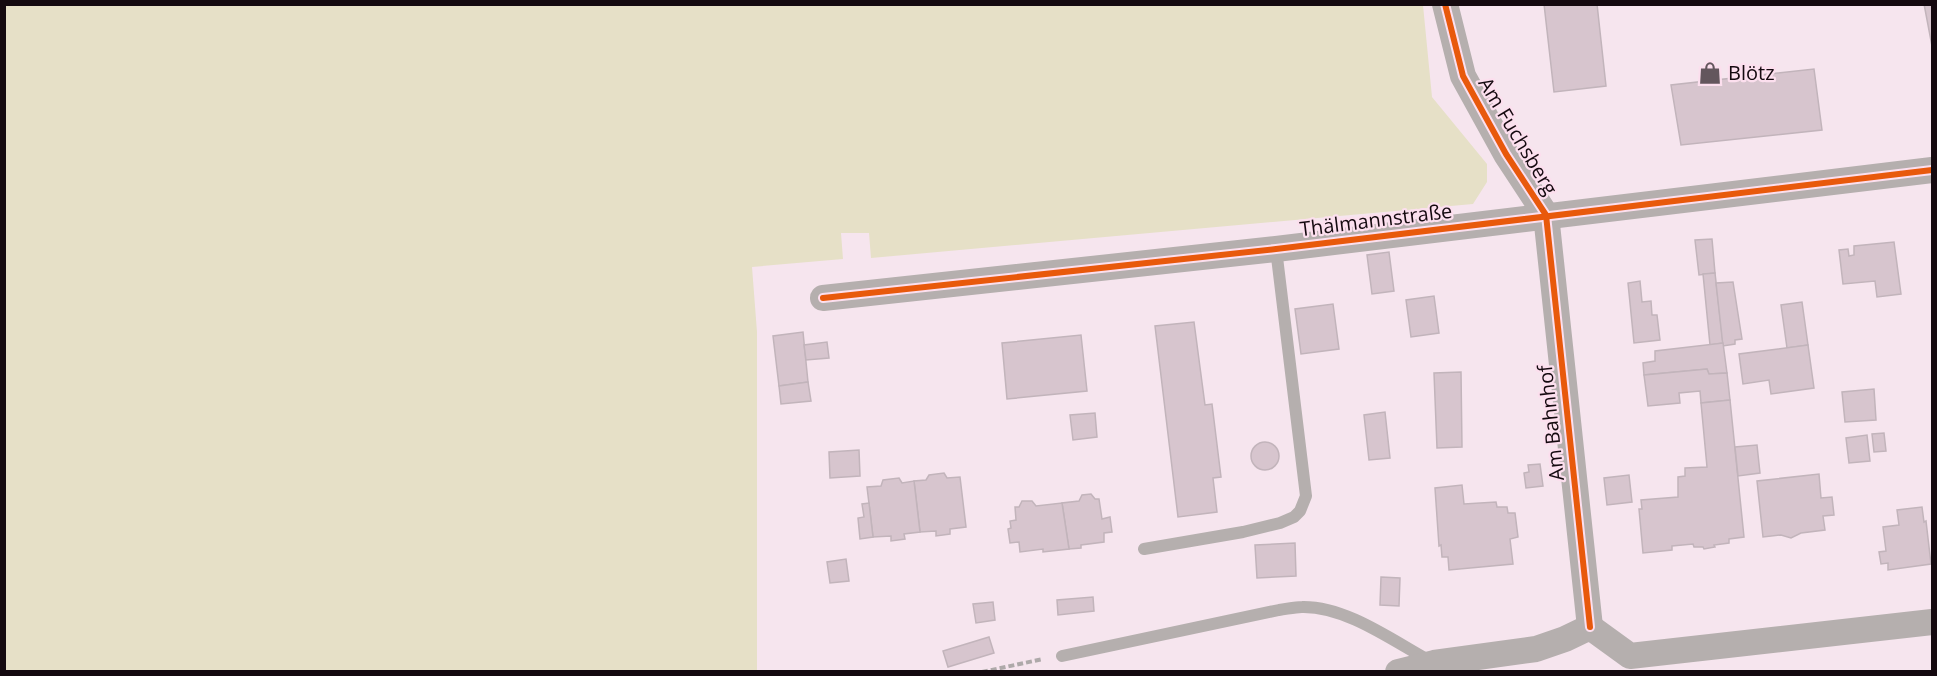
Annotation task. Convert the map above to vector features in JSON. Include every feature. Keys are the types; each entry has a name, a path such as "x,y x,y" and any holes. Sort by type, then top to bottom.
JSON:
{"street":[{"name":"Am Fuchsberg","path":"1445,4 1463,76 1506,154 1546,215"},
{"name":"Thälmannstraße","path":"823,298 1276,249 1932,170"},
{"name":"Am Bahnhof","path":"1546,215 1590,627"},
{"path":"1398,672 1434,663 1536,649 1590,627 1630,656 1932,622"}],"lane":[{"path":"1144,549 1243,532 1280,523 1294,517 1304,505 1306,496 1299,426 1276,249"},
{"path":"1062,656 1279,610 1303,607 1323,609 1343,615 1391,638 1434,663"}],"path":[{"path":"982,672 1062,656"}],"shaded area":[{"path":"4,5 1423,5 1432,97 1487,164 1487,182 1473,204 871,258 869,233 841,233 843,259 752,267 757,332 757,671 5,671"}],"building":[{"path":"1544,4 1597,4 1606,86 1554,92"},
{"path":"1924,4 1932,4 1932,46"},
{"path":"1814,69 1822,130 1681,145 1671,85"},
{"path":"1712,239 1715,273 1699,275 1695,240"},
{"path":"1894,242 1901,294 1877,297 1875,281 1843,284 1839,250 1848,249 1849,256 1854,255 1854,246"},
{"path":"1389,252 1394,291 1372,294 1367,255"},
{"path":"1715,273 1723,343 1710,345 1703,274"},
{"path":"1640,281 1642,302 1651,301 1652,315 1657,315 1660,340 1634,343 1628,283"},
{"path":"1733,282 1742,339 1735,340 1735,344 1723,346 1716,283"},
{"path":"1434,296 1439,333 1411,337 1406,300"},
{"path":"1802,302 1808,345 1787,348 1781,305"},
{"path":"1333,304 1339,349 1301,354 1295,309"},
{"path":"1194,322 1205,405 1212,404 1221,477 1213,478 1217,512 1178,517 1155,326"},
{"path":"803,332 808,382 779,386 773,336"},
{"path":"1081,335 1087,391 1007,399 1002,343"},
{"path":"827,342 829,358 806,360 804,345"},
{"path":"1723,343 1727,373 1709,374 1707,369 1644,375 1643,363 1655,361 1655,351"},
{"path":"1808,345 1814,388 1771,394 1769,380 1743,384 1739,354"},
{"path":"1707,369 1709,374 1727,373 1730,400 1701,403 1700,391 1679,393 1680,403 1648,406 1644,375"},
{"path":"1461,372 1462,447 1437,448 1434,373"},
{"path":"808,382 811,401 781,404 779,386"},
{"path":"1874,389 1876,420 1845,422 1842,392"},
{"path":"1730,400 1744,537 1729,539 1729,543 1704,549 1694,547 1693,544 1672,546 1672,550 1643,553 1639,509 1642,509 1641,500 1678,497 1678,477 1685,476 1685,468 1707,467 1701,403"},
{"path":"1385,412 1390,458 1369,460 1364,415"},
{"path":"1095,413 1097,437 1073,440 1070,415"},
{"path":"1884,433 1886,451 1874,452 1872,434"},
{"path":"1867,435 1870,461 1849,463 1846,438"},
{"path":"1265,442 1275,446 1279,456 1275,466 1265,470 1255,466 1251,456 1255,446"},
{"path":"1757,445 1760,473 1738,476 1735,447"},
{"path":"859,450 860,476 830,478 829,452"},
{"path":"1540,464 1543,486 1526,488 1524,473 1529,472 1528,465"},
{"path":"944,473 947,478 960,477 966,527 950,529 950,534 936,536 936,531 920,532 914,481 926,480 929,475"},
{"path":"1819,474 1821,498 1832,497 1834,515 1823,516 1825,530 1801,533 1791,538 1781,535 1763,537 1757,481"},
{"path":"1629,475 1632,502 1607,505 1604,478"},
{"path":"899,478 902,483 914,481 920,532 904,534 905,539 891,541 891,536 873,537 867,487 881,486 883,480"},
{"path":"1462,485 1464,504 1496,502 1497,507 1507,507 1508,513 1515,513 1518,537 1510,539 1513,564 1449,570 1448,557 1442,557 1441,545 1439,546 1435,488"},
{"path":"1091,494 1095,499 1099,499 1102,519 1110,517 1112,532 1104,533 1104,542 1069,549 1062,503 1079,501 1082,495"},
{"path":"1022,501 1032,501 1036,506 1062,503 1069,549 1020,552 1019,542 1010,543 1008,529 1011,528 1010,521 1016,520 1015,507 1019,507"},
{"path":"869,503 873,537 860,539 858,518 864,517 862,504"},
{"path":"1922,507 1931,564 1888,570 1888,563 1881,564 1879,552 1886,551 1883,527 1899,525 1897,510"},
{"path":"1295,543 1296,576 1257,578 1255,545"},
{"path":"846,559 849,581 830,583 827,562"},
{"path":"1381,577 1400,578 1399,606 1380,605"},
{"path":"1093,597 1094,611 1058,615 1057,600"},
{"path":"993,602 995,620 976,623 973,604"},
{"path":"989,637 994,653 948,667 943,651"}],"cycle path":[{"path":"1445,4 1463,76 1506,154 1546,215 1590,627"},
{"path":"823,298 1276,249 1932,170"}],"place":[{"name":"Blötz","path":"1710,73"}]}
